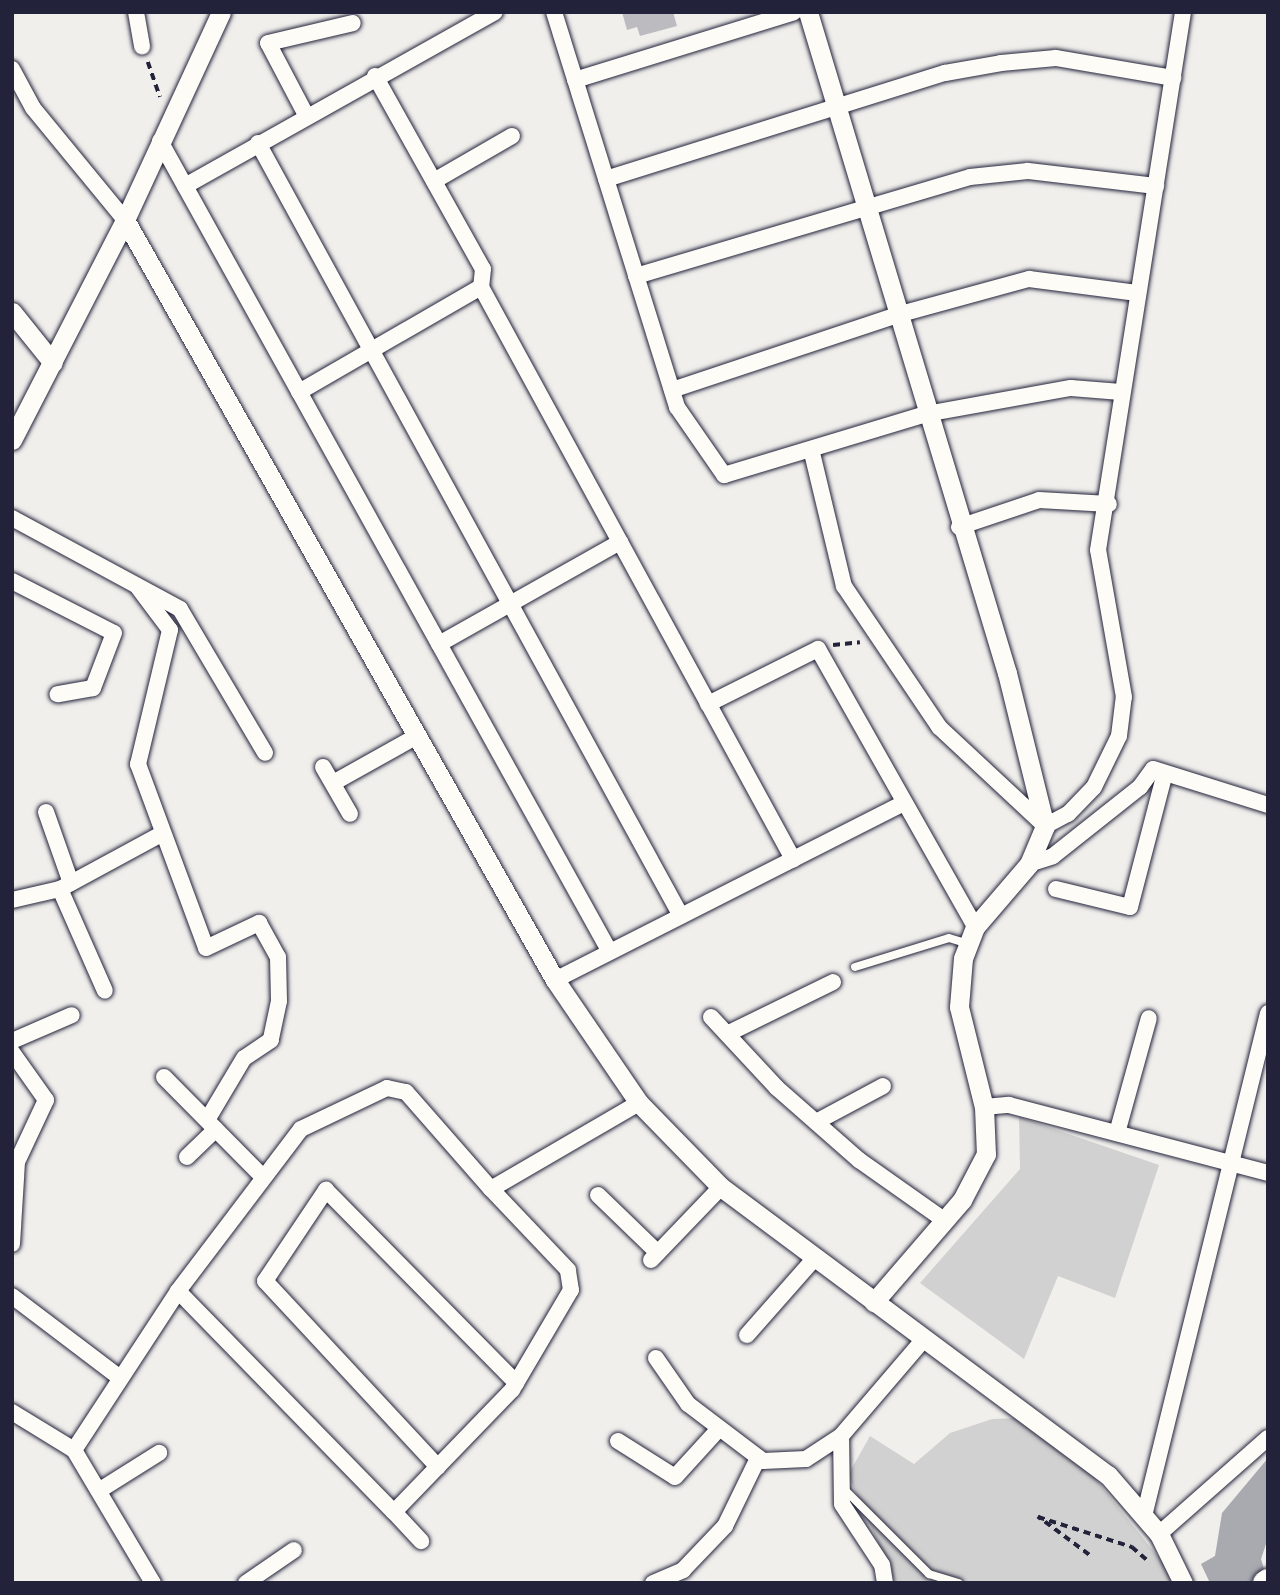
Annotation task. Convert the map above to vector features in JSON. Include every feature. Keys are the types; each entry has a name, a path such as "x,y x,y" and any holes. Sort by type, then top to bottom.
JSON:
{"street":[{"path":"136,12 142,46"},
{"path":"12,440 125,220 221,12"},
{"path":"185,186 375,76 495,12"},
{"path":"554,12 672,390 724,475 812,453 926,414 1071,388 1121,392"},
{"path":"575,80 794,12"},
{"path":"808,12 926,414 1041,790 1045,826"},
{"path":"874,1302 944,1220 986,1154 984,1107 958,1007 972,936 1029,864 1045,826 1094,787 1119,736 1124,697 1098,570 1109,504 1121,392 1183,12"},
{"path":"306,115 268,43 353,23"},
{"path":"606,179 836,108 1000,63 1056,58 1173,78"},
{"path":"12,69 33,108 125,220 555,980 639,1103 720,1187 814,1259 1074,1446 1159,1534 1183,1583"},
{"path":"375,76 484,268 481,287 793,859"},
{"path":"164,132 185,186 610,952"},
{"path":"434,181 513,136"},
{"path":"258,143 681,916"},
{"path":"636,276 970,177 1028,171 1156,186"},
{"path":"672,390 897,315 1029,279 1137,293"},
{"path":"299,392 481,287"},
{"path":"12,312 53,363"},
{"path":"812,453 844,586 939,727 1045,826"},
{"path":"960,527 1039,500 1109,504"},
{"path":"12,519 180,610 265,753"},
{"path":"439,644 620,542"},
{"path":"12,581 114,633 93,688 58,694"},
{"path":"137,586 170,630 138,764 205,947 259,923 278,957 279,1001 271,1040 244,1058 212,1125 187,1157"},
{"path":"708,704 818,649 972,936"},
{"path":"333,783 417,737"},
{"path":"323,767 350,814"},
{"path":"1029,864 1053,856 1140,787 1153,769 1268,806"},
{"path":"1056,889 1130,907 1165,772"},
{"path":"555,980 902,804"},
{"path":"46,812 65,886 105,991"},
{"path":"12,901 65,886 163,833"},
{"path":"727,1034 833,982"},
{"path":"1144,1516 1268,1013"},
{"path":"12,1041 72,1015"},
{"path":"711,1017 817,1122 944,1220"},
{"path":"1117,1133 1149,1017"},
{"path":"12,1052 46,1100 17,1162 12,1244"},
{"path":"164,1077 262,1176"},
{"path":"817,1122 883,1086"},
{"path":"74,1450 178,1291 262,1176 302,1129 387,1088 406,1092 491,1189 568,1270 571,1290 516,1383 394,1512"},
{"path":"491,1189 639,1103"},
{"path":"984,1107 1009,1105 1268,1173"},
{"path":"598,1195 655,1257 720,1187"},
{"path":"438,1467 265,1281 326,1190 516,1383"},
{"path":"747,1335 814,1259"},
{"path":"178,1291 421,1541"},
{"path":"12,1296 120,1378"},
{"path":"656,1358 688,1404 717,1431 758,1458 806,1459 841,1436 924,1339"},
{"path":"12,1412 74,1450 153,1583"},
{"path":"618,1441 675,1477 717,1431"},
{"path":"841,1436 839,1484 842,1504 882,1566 885,1583"},
{"path":"1159,1534 1268,1438"},
{"path":"100,1490 159,1453"},
{"path":"653,1583 683,1570 725,1526 758,1458"},
{"path":"246,1583 294,1550"}],"lane":[{"path":"855,967 949,938 972,936"},
{"path":"839,1484 929,1574 959,1583"}],"path":[{"path":"142,46 164,132"},
{"path":"818,649 880,639"},
{"path":"1089,1555 1038,1517 1132,1547 1161,1572"}],"shaded area":[{"path":"1019,1117 1159,1165 1115,1298 1058,1276 1024,1359 920,1283 1020,1169"},
{"path":"1019,1418 1078,1457 1179,1583 896,1583 848,1475 870,1436 914,1464 950,1433 992,1419"},
{"path":"1268,1458 1268,1538 1261,1559 1268,1583 1210,1583 1201,1564 1215,1556 1222,1513"}],"building":[{"path":"622,12 673,12 677,26 640,36 637,27 627,30"}]}
